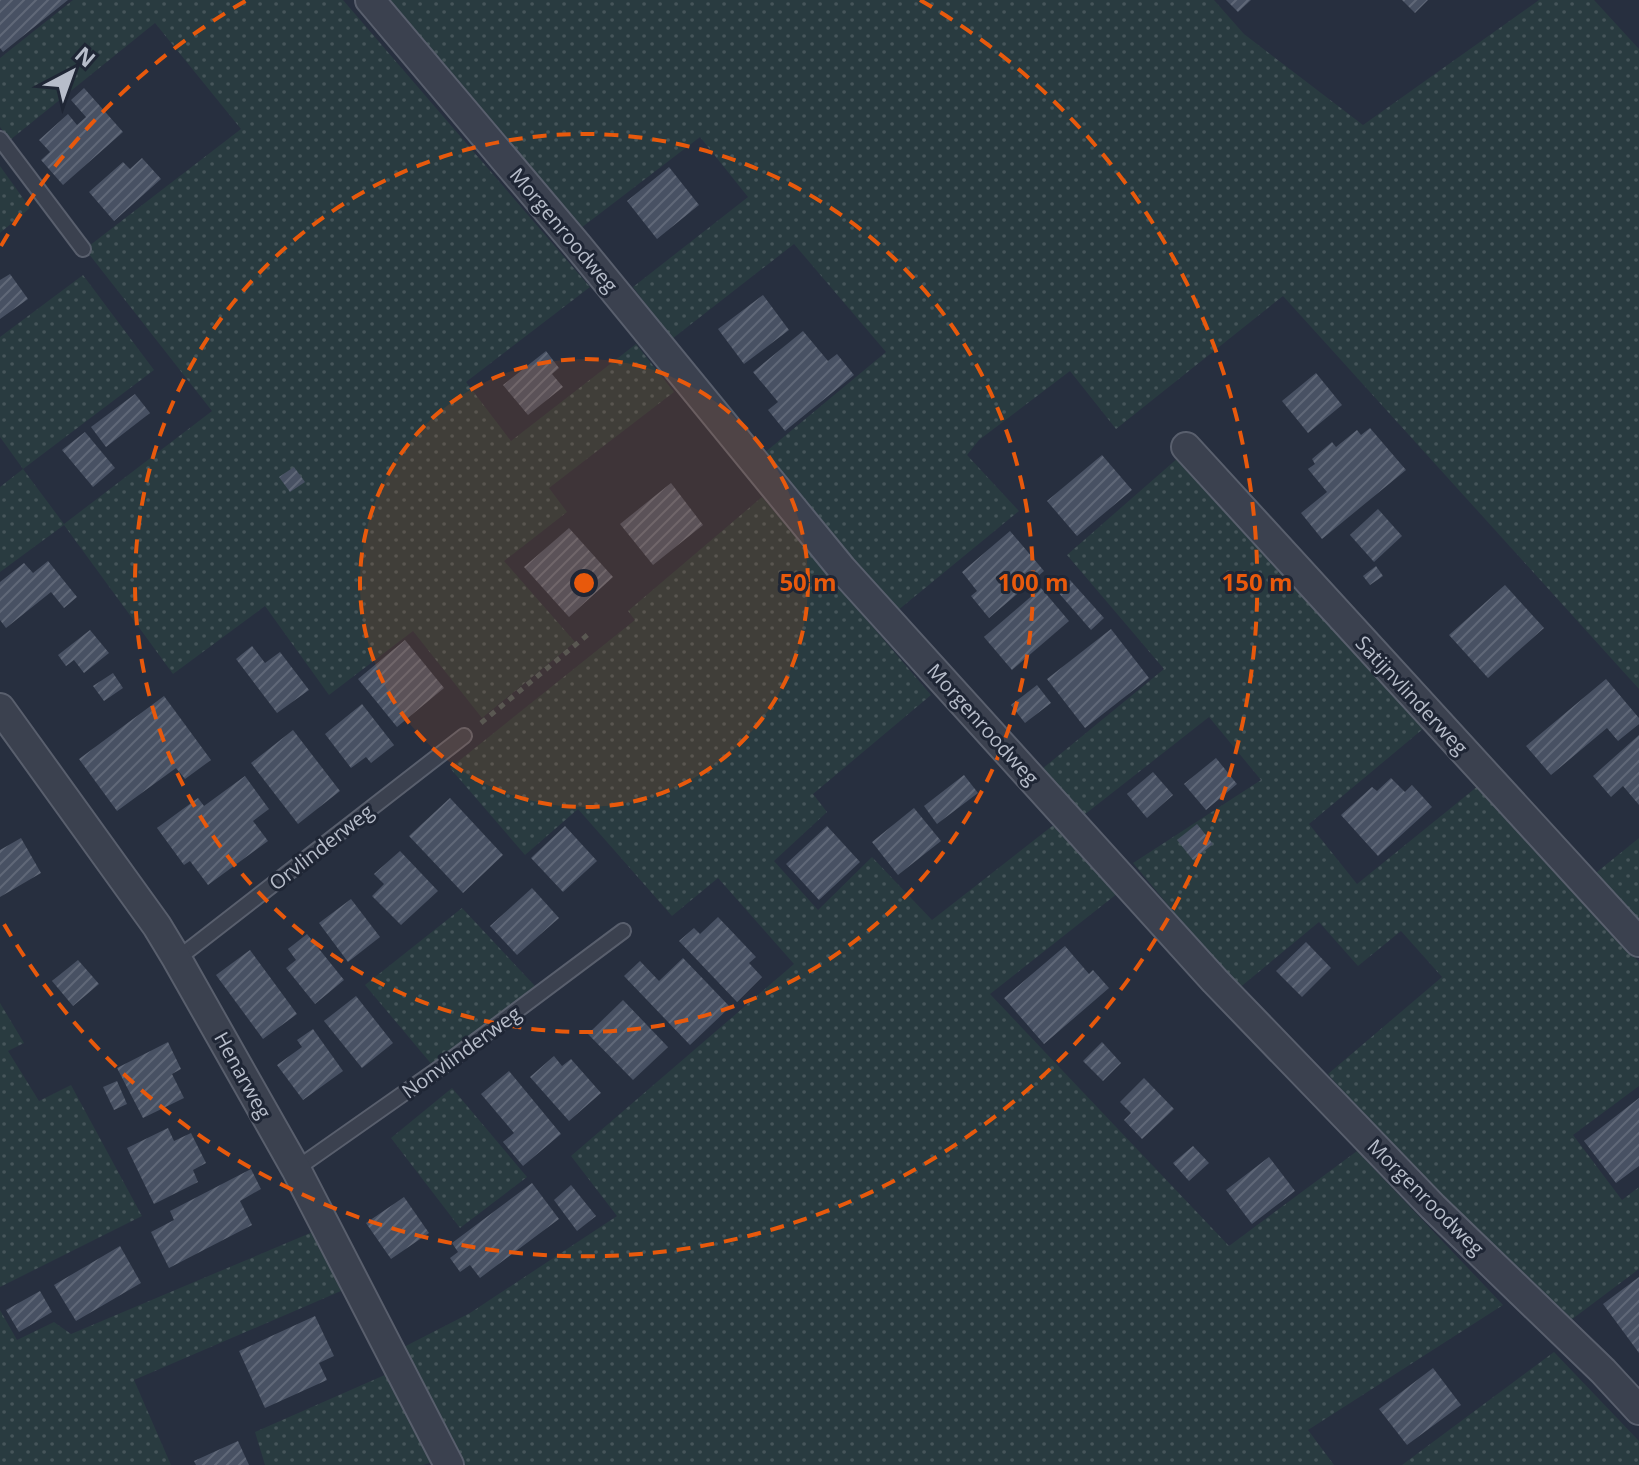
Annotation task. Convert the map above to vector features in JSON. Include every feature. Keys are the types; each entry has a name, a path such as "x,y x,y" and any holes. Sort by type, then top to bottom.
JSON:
{"street":[{"name":"Morgenroodweg","path":"370,0 577,245 853,581 1226,992 1433,1207 1603,1371 1639,1410"},
{"name":"Satijnvlinderweg","path":"1186,447 1639,942"},
{"name":"Henarweg","path":"0,708 149,914 177,959 296,1169 449,1465"}],"lane":[{"path":"0,139 83,249"},
{"name":"Orvlinderweg","path":"177,959 464,736"},
{"name":"Nonvlinderweg","path":"296,1169 444,1065 623,931"}],"path":[{"path":"464,736 591,632"}],"shaded area":[{"path":"73,0 343,0 590,287 466,382 511,441 636,344 674,392 549,488 567,512 504,561 575,642 482,718 413,631 329,695 265,606 173,674 64,525 0,572 0,487 23,469 64,524 212,411 85,249 241,129 155,23 10,140 0,127 0,58"},
{"path":"388,0 1214,0 1244,34 1363,125 1539,0 1594,0 1639,49 1639,689 1283,296 1116,429 1070,371 979,440 967,455 1019,511 897,611 763,454 886,352 794,244 672,339 633,287 748,197 700,137 581,228"},
{"path":"0,166 30,208 0,233"},
{"path":"83,275 154,370 23,469 0,437 0,337"},
{"path":"1179,457 1424,728 1309,824 1357,884 1478,786 1639,962 1639,1086 1573,1135 1622,1200 1639,1187 1639,1269 1563,1326 1435,1196 1328,1074 1442,977 1401,931 1358,966 1319,922 1238,989 1133,863 1261,780 1209,717 1084,815 1042,769 1164,669 1067,555"},
{"path":"762,497 931,695 813,794 827,812 774,861 818,910 872,857 932,920 1056,823 1118,893 990,994 1229,1246 1357,1151 1503,1305 1308,1430 1334,1465 459,1465 400,1349 470,1313 617,1216 571,1156 794,964 718,878 672,916 578,809 525,855 450,768 635,620 628,611"},
{"path":"1639,838 1639,928 1592,876"},
{"path":"462,908 535,986 433,1066 365,985"},
{"path":"0,1003 24,1043 8,1051 39,1101 71,1085 142,1216 0,1287"},
{"path":"452,1088 527,1177 460,1228 391,1138"},
{"path":"315,1231 341,1291 134,1380 171,1465 0,1465 0,1310 17,1340 54,1322 71,1334"},
{"path":"1554,1352 1639,1441 1639,1465 1402,1465"},
{"path":"387,1374 433,1462 423,1465 265,1465 255,1432"}],"building":[{"path":"0,0 68,0 3,52 0,48"},
{"path":"1226,0 1251,0 1238,12"},
{"path":"1402,0 1428,0 1415,13"},
{"path":"84,88 123,132 63,185 41,160 50,152 39,140 68,114 77,125 86,117 71,100"},
{"path":"142,158 161,179 114,221 89,192 123,162 130,169"},
{"path":"669,167 699,205 657,239 627,201"},
{"path":"10,274 28,299 0,319 0,280"},
{"path":"763,295 789,330 744,364 718,329"},
{"path":"803,331 828,361 837,354 854,375 785,431 768,410 778,402 753,372"},
{"path":"546,351 559,368 552,374 563,387 528,415 503,385"},
{"path":"1316,373 1342,405 1308,433 1282,401"},
{"path":"135,394 150,413 106,447 91,427"},
{"path":"1370,428 1406,470 1322,539 1301,513 1327,492 1308,469 1315,464 1312,459 1332,442 1336,447 1357,430 1361,435"},
{"path":"85,432 115,468 93,487 62,450"},
{"path":"1102,455 1132,490 1077,536 1047,501"},
{"path":"294,467 305,482 290,492 279,477"},
{"path":"671,483 703,525 653,565 620,524"},
{"path":"1378,509 1402,536 1374,562 1350,535"},
{"path":"569,528 613,577 569,617 524,567"},
{"path":"1010,531 1044,571 989,618 971,596 977,591 962,572"},
{"path":"48,561 77,597 64,608 51,592 6,628 0,620 0,582 24,563 33,573"},
{"path":"1376,566 1383,576 1370,585 1363,576"},
{"path":"1070,580 1104,618 1091,630 1057,591"},
{"path":"1505,585 1544,628 1488,678 1449,635"},
{"path":"1041,588 1069,621 1012,670 984,637"},
{"path":"1111,629 1149,678 1085,728 1047,679"},
{"path":"90,630 109,653 84,673 74,660 66,666 58,655"},
{"path":"405,640 444,688 397,727 358,679"},
{"path":"252,646 265,663 280,652 309,690 277,713 236,659"},
{"path":"113,673 123,688 104,701 93,686"},
{"path":"1606,679 1639,718 1639,724 1618,741 1607,728 1551,775 1526,746"},
{"path":"1037,685 1051,703 1025,723 1011,705"},
{"path":"164,696 211,760 185,779 176,768 117,811 79,759"},
{"path":"362,704 394,745 371,763 366,757 351,768 325,734"},
{"path":"293,730 340,791 298,824 251,763"},
{"path":"1639,735 1639,805 1623,786 1611,797 1593,776"},
{"path":"1216,758 1237,784 1206,810 1184,784"},
{"path":"1153,772 1173,795 1147,818 1127,794"},
{"path":"964,775 978,793 937,824 924,806"},
{"path":"245,776 269,809 253,821 268,841 208,885 190,861 184,865 157,828 198,798 204,806"},
{"path":"1391,778 1405,792 1412,785 1432,807 1378,856 1341,815 1372,787 1377,791"},
{"path":"450,798 503,855 463,893 409,836"},
{"path":"914,808 941,841 898,875 872,842"},
{"path":"1197,824 1213,844 1193,860 1177,840"},
{"path":"565,826 597,861 563,892 531,858"},
{"path":"827,826 860,862 819,900 786,864"},
{"path":"21,838 41,873 0,897 0,850"},
{"path":"400,851 438,891 401,925 372,896 384,884 374,874"},
{"path":"532,888 559,918 517,955 490,926"},
{"path":"351,899 380,937 348,962 319,923"},
{"path":"718,917 756,957 749,963 762,977 737,1002 679,941 694,928 700,934"},
{"path":"307,934 344,980 315,1004 286,968 296,960 288,949"},
{"path":"1306,942 1331,968 1302,997 1276,971"},
{"path":"1065,946 1089,974 1093,970 1109,988 1044,1044 1004,998"},
{"path":"250,950 297,1014 263,1039 216,975"},
{"path":"683,958 730,1007 690,1045 624,976 640,961 659,981"},
{"path":"78,960 99,984 73,1006 52,981"},
{"path":"356,996 393,1043 362,1068 324,1021"},
{"path":"623,1000 668,1047 633,1080 588,1034"},
{"path":"313,1029 343,1071 303,1100 277,1065 302,1047 297,1040"},
{"path":"168,1042 181,1069 172,1074 184,1098 143,1118 117,1068"},
{"path":"1102,1042 1121,1063 1103,1081 1083,1061"},
{"path":"554,1056 562,1066 571,1059 601,1093 569,1121 530,1077"},
{"path":"509,1071 561,1134 523,1166 503,1142 514,1133 481,1094"},
{"path":"1144,1078 1174,1109 1142,1139 1124,1120 1131,1113 1120,1102"},
{"path":"117,1081 127,1104 114,1110 103,1087"},
{"path":"1639,1098 1639,1166 1616,1183 1584,1141"},
{"path":"168,1128 174,1141 191,1133 206,1163 193,1170 198,1182 154,1204 127,1148"},
{"path":"1193,1146 1209,1163 1189,1181 1173,1163"},
{"path":"1269,1157 1295,1191 1252,1224 1226,1190"},
{"path":"251,1169 261,1189 240,1201 252,1225 169,1268 151,1232 174,1220 170,1211"},
{"path":"532,1183 559,1219 480,1278 470,1265 460,1272 450,1258 458,1252 452,1243"},
{"path":"571,1185 596,1216 577,1231 554,1200"},
{"path":"404,1197 429,1233 391,1259 366,1223"},
{"path":"120,1246 141,1283 76,1321 54,1285"},
{"path":"1639,1277 1639,1353 1603,1304"},
{"path":"40,1291 52,1312 19,1332 6,1310"},
{"path":"315,1316 334,1356 319,1363 327,1380 265,1408 239,1351"},
{"path":"1433,1368 1461,1405 1407,1445 1379,1409"},
{"path":"238,1441 249,1465 196,1465 194,1461"}]}
